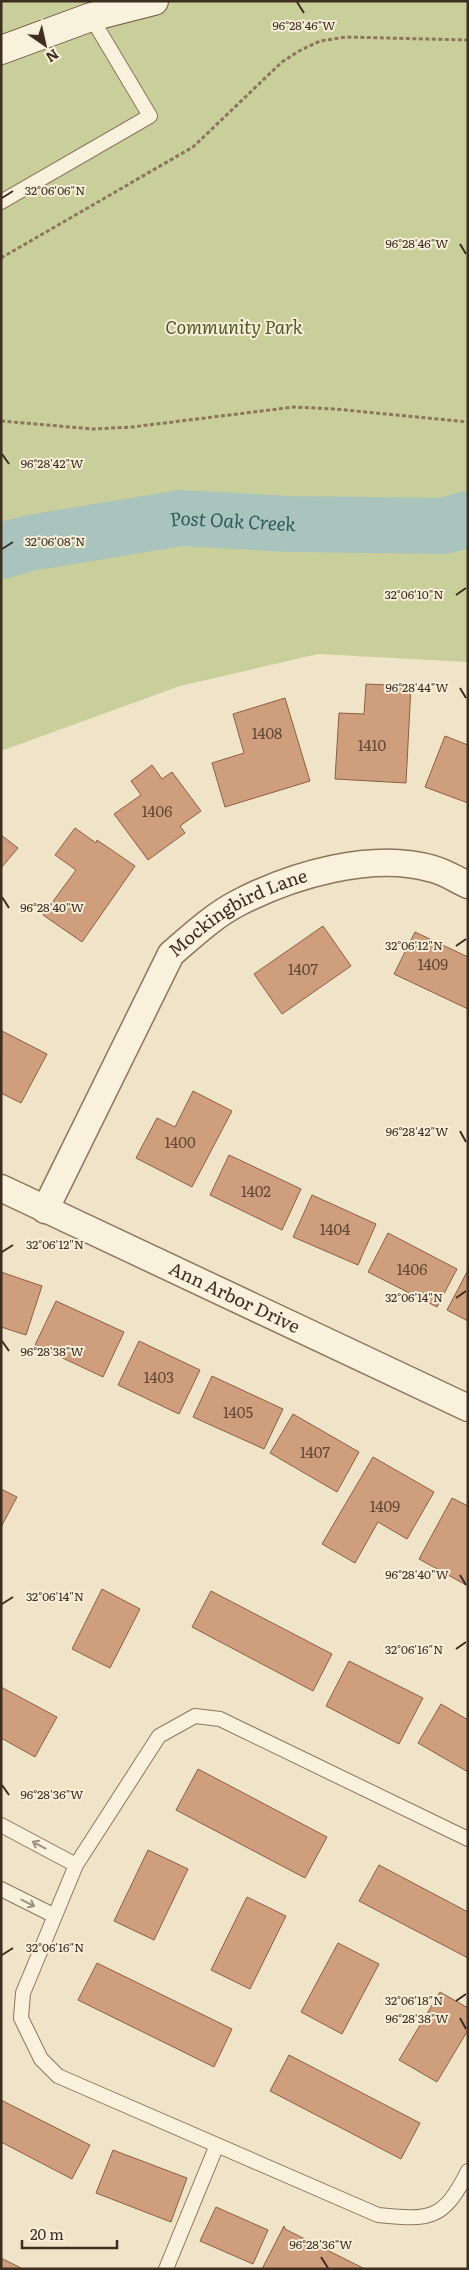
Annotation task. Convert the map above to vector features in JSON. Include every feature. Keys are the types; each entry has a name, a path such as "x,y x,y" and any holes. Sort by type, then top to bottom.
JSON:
{"street":[{"path":"1,50 91,17 154,1"},
{"name":"Mockingbird Lane","path":"45,1210 172,954 199,929 237,903 294,879 342,866 404,863 434,869 468,885"},
{"name":"Ann Arbor Drive","path":"1,1188 468,1408"}],"lane":[{"path":"1,202 150,116 91,17"},
{"path":"468,1840 220,1719 195,1716 159,1736 76,1865 24,1993 21,2018 41,2059 58,2076 378,2215 418,2218 434,2214 448,2205 458,2191 468,2171"},
{"path":"1,1825 76,1865"},
{"path":"1,1889 55,1916"},
{"path":"166,2269 217,2145"}],"path":[{"path":"1,258 193,147 282,62 299,50 320,41 346,36 468,40"},
{"path":"1,421 93,429 132,427 294,407 335,408 468,422"}],"green space":[{"name":"Community Park","path":"1,1 468,1 468,662 318,654 180,686 1,751"}],"building":[{"path":"366,684 411,686 406,783 335,779 339,713 364,714"},
{"path":"285,698 310,781 225,807 212,763 244,753 233,714"},
{"path":"445,736 468,745 468,803 425,787"},
{"path":"152,765 162,779 172,772 201,811 180,826 185,833 148,860 114,814 141,795 131,781"},
{"path":"75,828 96,843 97,840 135,866 82,942 43,915 76,870 55,855"},
{"path":"1,835 18,848 1,868"},
{"path":"323,926 351,966 282,1014 254,974"},
{"path":"415,932 468,957 468,1009 394,974"},
{"path":"2,1031 47,1054 21,1103 1,1093"},
{"path":"193,1091 232,1111 192,1187 136,1158 157,1118 175,1127"},
{"path":"229,1155 301,1189 282,1230 210,1195"},
{"path":"312,1195 376,1224 358,1265 293,1237"},
{"path":"388,1233 457,1269 437,1307 368,1272"},
{"path":"468,1270 468,1321 447,1310"},
{"path":"1,1272 42,1286 26,1335 1,1327"},
{"path":"56,1301 124,1332 103,1377 35,1345"},
{"path":"139,1341 200,1370 179,1414 118,1385"},
{"path":"212,1376 283,1409 264,1449 193,1417"},
{"path":"293,1414 359,1452 337,1492 270,1453"},
{"path":"373,1457 434,1492 407,1539 378,1522 355,1563 322,1544"},
{"path":"1,1489 17,1497 1,1527"},
{"path":"452,1498 468,1506 468,1586 419,1559"},
{"path":"102,1589 140,1609 110,1668 72,1649"},
{"path":"211,1591 332,1654 313,1691 192,1627"},
{"path":"349,1661 423,1698 399,1744 326,1706"},
{"path":"1,1687 57,1717 35,1757 1,1738"},
{"path":"441,1704 468,1720 468,1772 418,1743"},
{"path":"198,1769 327,1837 305,1878 176,1810"},
{"path":"148,1850 188,1869 154,1940 114,1921"},
{"path":"379,1865 468,1912 468,1958 359,1901"},
{"path":"247,1897 286,1916 250,1989 211,1970"},
{"path":"338,1943 379,1964 342,2034 301,2012"},
{"path":"97,1963 232,2029 214,2067 78,2000"},
{"path":"440,1992 468,2008 468,2030 437,2082 399,2060"},
{"path":"289,2055 420,2123 401,2159 270,2091"},
{"path":"1,2100 90,2145 72,2179 1,2142"},
{"path":"113,2150 187,2178 171,2222 96,2193"},
{"path":"216,2207 268,2230 253,2264 200,2241"},
{"path":"284,2226 285,2229 365,2269 262,2269"},
{"path":"1,2258 23,2269 1,2269"}],"waterway":[{"name":"Post Oak Creek","path":"1,551 30,543 181,518 289,524 444,526 468,519"}]}
